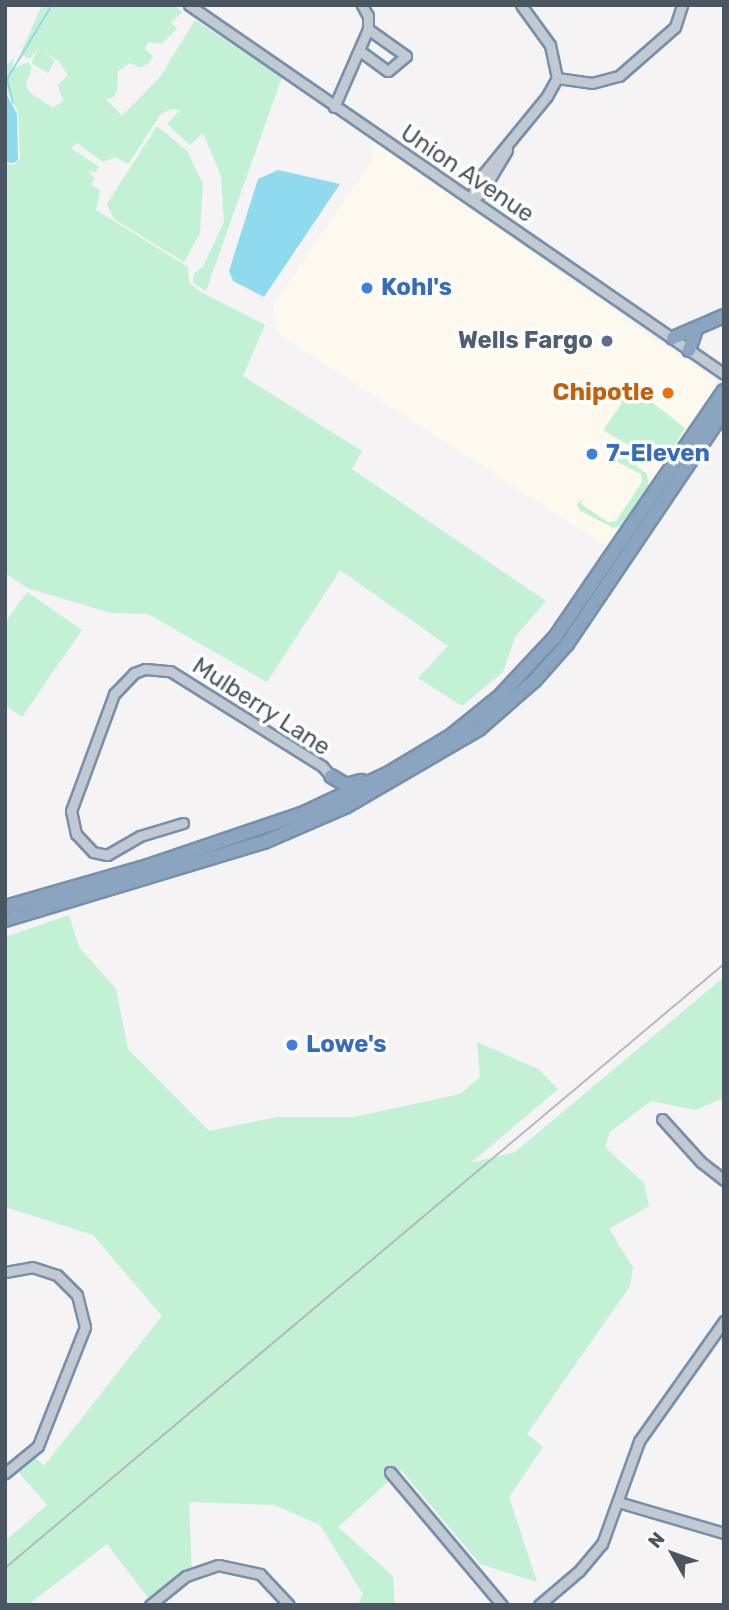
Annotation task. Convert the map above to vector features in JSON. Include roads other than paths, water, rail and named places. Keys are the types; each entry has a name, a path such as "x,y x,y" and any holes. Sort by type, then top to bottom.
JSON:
{"highway":[{"path":"673,338 724,316"},
{"path":"689,350 696,330"},
{"path":"5,907 148,866 304,813 389,773 452,735 539,657 724,391"},
{"path":"5,920 264,842 345,807 479,729 519,696 567,644 724,411"},
{"path":"304,813 331,791 331,776 353,785 389,773"}],"street":[{"name":"Union Avenue","path":"189,5 724,374"},
{"path":"334,107 368,29 368,16 362,5"},
{"path":"472,201 475,184 511,142 557,78 550,45 521,5"},
{"path":"557,78 592,83 619,76 675,27 682,5"},
{"path":"360,51 388,71 406,56 368,29"},
{"name":"Mulberry Lane","path":"184,822 140,836 107,855 93,852 76,834 71,811 114,694 134,673 145,669 170,671 322,766 331,776"},
{"path":"662,1119 701,1162 724,1180"},
{"path":"5,1272 32,1267 67,1282 85,1315 82,1344 38,1446 5,1473"},
{"path":"539,1605 593,1556 608,1532 645,1430 724,1321"},
{"path":"390,1472 502,1605"},
{"path":"618,1502 724,1533"},
{"path":"150,1605 186,1576 218,1565 260,1574 289,1605"}],"water":[{"path":"5,91 17,114 18,160 13,163 5,162"},
{"path":"278,170 340,184 264,297 233,281 229,271 258,179"}],"waterway":[{"path":"13,103 7,79 52,5"}],"railway":[{"path":"5,1568 724,964"}],"place":[{"name":"Kohl's","path":"367,288"},
{"name":"Wells Fargo","path":"607,341"},
{"name":"Chipotle","path":"668,393"},
{"name":"7-Eleven","path":"592,454"},
{"name":"Lowe's","path":"292,1045"}]}
